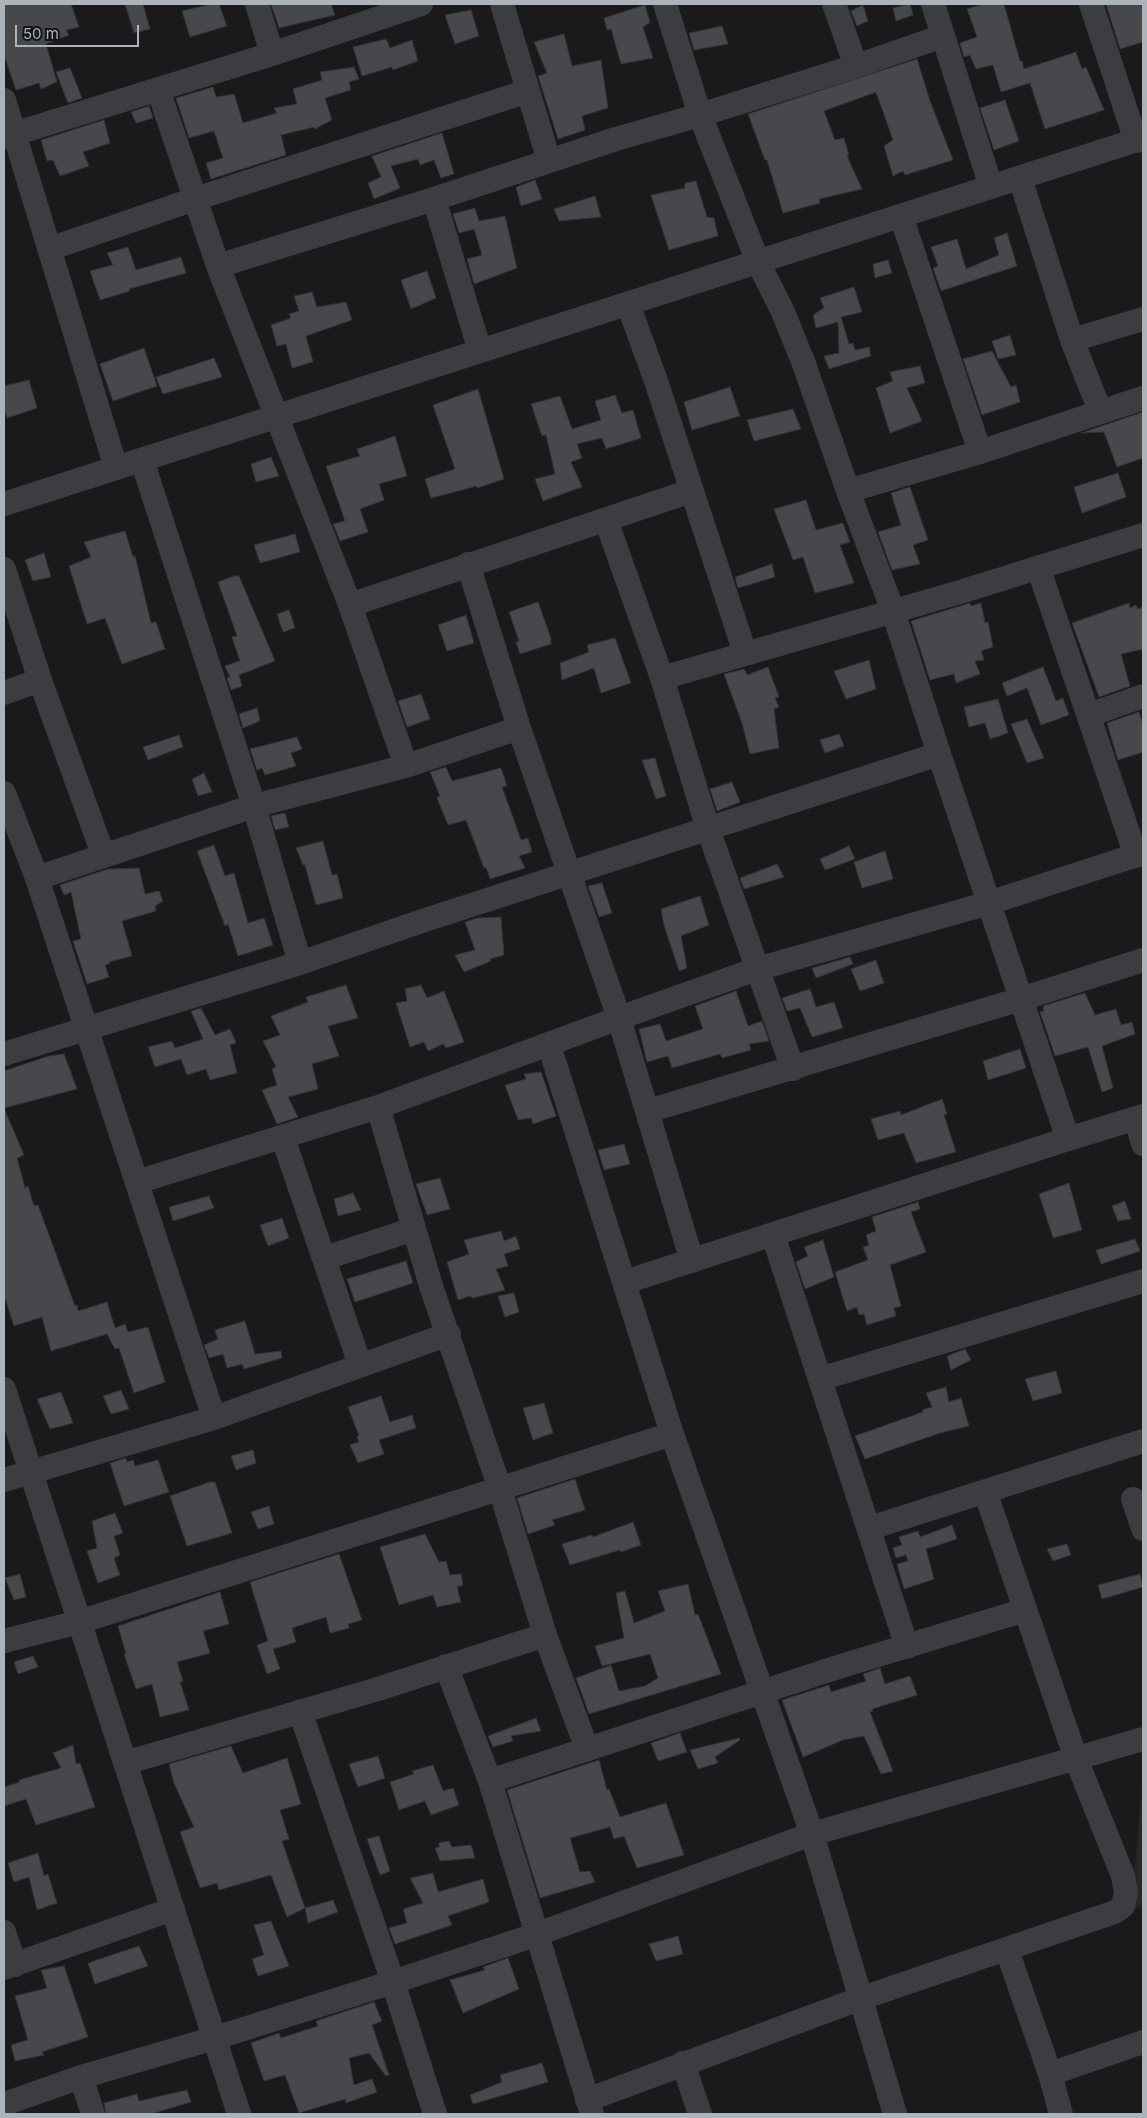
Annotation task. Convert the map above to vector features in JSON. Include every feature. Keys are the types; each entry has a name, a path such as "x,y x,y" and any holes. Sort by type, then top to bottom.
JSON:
{"street":[{"path":"257,4 272,54"},
{"path":"9,135 272,54 421,4"},
{"path":"502,4 549,162"},
{"path":"665,4 700,115 758,262 783,312 804,364 848,491 893,611 1068,1139"},
{"path":"933,4 991,187"},
{"path":"4,504 1140,140 1092,4"},
{"path":"837,5 856,66"},
{"path":"218,266 434,199 616,139 856,66 943,36"},
{"path":"158,89 218,266 350,605 406,766"},
{"path":"50,249 195,199 528,91"},
{"path":"4,100 9,135 50,249 116,468"},
{"path":"1020,178 1072,340 1100,411"},
{"path":"434,199 480,351"},
{"path":"901,216 980,452"},
{"path":"628,304 745,653"},
{"path":"1072,340 1143,319"},
{"path":"848,491 980,452 1143,398"},
{"path":"142,460 254,806 300,963"},
{"path":"350,605 691,491"},
{"path":"606,520 662,678 708,829 794,1068"},
{"path":"662,678 893,611 1143,535"},
{"path":"468,564 519,728 571,874 619,1018 692,1261"},
{"path":"137,1182 378,1107 757,969 989,902 1140,854 1089,715 1038,567"},
{"path":"4,569 40,680 103,854"},
{"path":"4,693 40,680"},
{"path":"1089,715 1143,696"},
{"path":"37,878 103,854 254,806 406,766 519,728"},
{"path":"4,1054 300,963 425,920 939,754"},
{"path":"4,793 37,878 214,1418"},
{"path":"648,1111 1021,999 1143,960"},
{"path":"549,1045 672,1434 812,1834 895,2114"},
{"path":"378,1107 431,1286 449,1334 500,1489 545,1635 586,1749"},
{"path":"625,1282 1140,1117 1143,1144"},
{"path":"283,1138 360,1365"},
{"path":"325,1258 414,1229"},
{"path":"773,1235 842,1452 870,1528 907,1647"},
{"path":"820,1379 1143,1281"},
{"path":"4,1480 214,1418 449,1334"},
{"path":"4,1389 239,2114"},
{"path":"4,1641 79,1622 672,1434"},
{"path":"870,1528 1143,1441"},
{"path":"446,1666 490,1781 589,2107 683,2063 860,1999 1114,1912 1123,1906 1126,1893 1123,1876 1076,1759 985,1491"},
{"path":"1133,1499 1143,1529"},
{"path":"490,1781 762,1692 1025,1610"},
{"path":"125,1763 300,1712 545,1635"},
{"path":"300,1712 393,1982 436,2114"},
{"path":"4,2104 81,2077 215,2038 536,1935 812,1834 1143,1739"},
{"path":"4,1932 9,1967 173,1909"},
{"path":"1007,1950 1050,2074 1061,2114"},
{"path":"1050,2074 1143,2042"},
{"path":"683,2063 700,2114"},
{"path":"81,2077 93,2114"}],"shaded area":[{"path":"1143,1776 1143,1906 1131,1910"}],"building":[{"path":"4,4 71,4 79,27 66,30 69,35 46,44 57,82 41,89 39,83 16,90 4,55"},
{"path":"125,4 143,4 150,29 134,33"},
{"path":"219,4 227,26 190,37 182,11"},
{"path":"271,4 331,4 335,15 279,28"},
{"path":"910,4 913,15 896,21 893,8"},
{"path":"984,4 1004,4 1024,69 1076,52 1082,69 1086,67 1104,110 1045,129 1030,83 1001,92 993,65 976,69 970,55 964,57 960,43 977,37 967,9"},
{"path":"1106,4 1143,4 1143,42 1120,49"},
{"path":"645,5 650,22 643,27 653,58 621,64 611,29 607,30 604,18"},
{"path":"863,5 868,21 857,26 851,11"},
{"path":"471,10 479,36 455,44 445,15"},
{"path":"722,26 728,44 694,50 689,33"},
{"path":"564,34 572,66 601,60 608,108 582,116 585,130 558,139 538,76 547,73 534,42"},
{"path":"386,39 390,48 412,40 418,61 393,70 392,67 362,76 353,47"},
{"path":"917,59 930,101 953,160 905,175 903,171 893,176 884,146 893,140 876,92 824,111 835,140 844,138 849,155 847,156 862,189 819,199 820,203 783,213 767,160 765,160 748,114"},
{"path":"354,67 359,79 349,82 351,90 325,98 332,120 315,129 314,127 281,135 286,155 211,179 206,163 223,158 214,131 189,138 176,98 213,87 216,97 234,94 243,123 277,113 274,108 297,104 293,89 322,80 320,72"},
{"path":"70,68 82,98 68,103 56,72"},
{"path":"1005,100 1019,141 994,150 980,108"},
{"path":"149,106 153,118 136,123 131,112"},
{"path":"104,120 110,143 83,152 89,166 60,176 53,160 47,161 41,140"},
{"path":"442,133 454,174 441,178 434,160 420,165 418,159 391,166 400,188 374,199 368,183 381,177 372,156"},
{"path":"535,180 542,199 521,206 516,187"},
{"path":"696,181 707,217 714,218 718,236 669,250 651,195 685,188 685,183"},
{"path":"595,196 601,217 559,221 554,209"},
{"path":"475,208 479,221 505,216 517,268 474,284 467,259 482,255 474,229 459,233 453,214"},
{"path":"1007,233 1017,266 941,291 933,268 938,266 931,247 957,239 966,269 999,255 994,238"},
{"path":"128,247 136,270 181,257 186,273 129,289 130,291 100,300 90,271 113,265 107,253"},
{"path":"888,260 892,273 875,278 873,264"},
{"path":"427,271 436,298 411,309 401,280"},
{"path":"854,287 862,312 841,317 849,344 853,343 855,350 869,347 871,356 829,369 824,356 839,353 838,322 816,328 813,315 824,308 820,298"},
{"path":"312,292 317,307 346,302 352,320 306,336 313,362 292,368 286,344 277,346 271,325 291,318 289,314 299,311 294,296"},
{"path":"1010,335 1016,355 998,359 992,341"},
{"path":"144,348 157,386 113,401 100,364"},
{"path":"992,351 1011,387 1016,385 1020,402 982,415 963,359"},
{"path":"214,358 222,377 163,394 156,377"},
{"path":"920,366 925,383 907,388 922,421 890,433 876,388 893,381 890,372"},
{"path":"29,380 37,408 7,418 4,409 4,386"},
{"path":"730,387 740,416 692,430 684,402"},
{"path":"478,389 504,479 477,488 477,486 431,498 425,479 455,469 433,405"},
{"path":"615,395 622,413 633,410 641,438 606,449 602,438 577,444 582,458 571,462 582,487 543,501 535,479 555,474 546,435 542,436 531,404 560,396 572,429 601,420 595,401"},
{"path":"793,409 801,429 754,441 747,420"},
{"path":"1143,412 1143,458 1117,467 1104,432 1081,433"},
{"path":"395,436 407,476 379,484 384,500 360,509 368,532 340,541 333,524 345,521 326,466 360,456 357,449"},
{"path":"271,457 279,476 256,482 251,464"},
{"path":"1118,473 1126,497 1082,513 1074,487"},
{"path":"910,487 928,540 913,545 920,564 892,570 878,532 901,525 891,493"},
{"path":"806,500 816,530 843,523 850,542 840,545 854,583 815,593 803,557 793,560 774,509"},
{"path":"125,531 133,557 135,556 151,623 156,622 165,649 122,664 105,618 87,624 69,566 91,557 84,542"},
{"path":"295,534 300,552 260,563 254,545"},
{"path":"44,553 51,577 33,581 25,560"},
{"path":"772,564 775,577 738,588 735,577"},
{"path":"239,576 275,661 239,675 242,686 231,690 227,678 230,677 225,666 240,661 232,637 237,636 218,582"},
{"path":"538,602 551,638 551,644 520,654 516,642 519,641 509,612"},
{"path":"970,603 971,606 981,603 985,623 988,622 993,647 981,651 984,660 975,661 980,674 956,683 954,674 930,680 911,621"},
{"path":"1129,603 1130,608 1136,605 1138,609 1143,607 1143,649 1121,654 1130,686 1099,697 1072,623"},
{"path":"289,610 295,628 283,632 277,614"},
{"path":"466,615 474,643 447,651 438,625"},
{"path":"615,638 631,683 601,693 594,668 562,680 560,663 589,652 587,645"},
{"path":"869,660 876,689 846,699 834,671"},
{"path":"768,667 779,697 775,698 779,707 774,709 779,748 750,754 742,723 724,674 744,669 747,675"},
{"path":"1043,667 1056,701 1063,698 1069,715 1041,725 1027,688 1007,696 1002,683"},
{"path":"421,694 430,719 407,727 398,701"},
{"path":"998,699 1008,733 990,739 985,723 969,727 964,707"},
{"path":"257,708 260,721 243,728 239,714"},
{"path":"1139,712 1143,725 1143,752 1118,760 1107,723"},
{"path":"1027,719 1044,758 1027,763 1011,724"},
{"path":"839,734 844,746 825,753 820,740"},
{"path":"179,735 183,747 148,760 143,747"},
{"path":"297,737 302,749 291,753 296,766 265,775 262,768 257,770 250,749"},
{"path":"655,758 666,796 656,799 642,760"},
{"path":"446,767 452,781 501,768 507,786 502,787 521,840 528,838 532,852 519,856 525,868 490,879 466,820 448,825 437,798 440,796 430,772"},
{"path":"204,773 212,792 198,796 192,779"},
{"path":"732,782 740,802 717,811 710,789"},
{"path":"285,813 289,827 275,830 271,816"},
{"path":"323,841 332,875 337,874 343,898 316,905 305,865 303,865 296,848"},
{"path":"214,845 225,876 234,873 248,923 264,918 273,945 238,956 228,924 225,926 197,851"},
{"path":"849,846 855,859 825,870 820,859"},
{"path":"885,851 893,879 862,888 854,862"},
{"path":"777,864 784,877 744,889 740,878"},
{"path":"139,868 145,894 159,891 163,901 155,906 156,911 122,921 132,956 109,962 105,965 109,977 87,984 73,941 81,939 71,892 64,895 60,885 108,869"},
{"path":"602,883 612,913 599,917 588,886"},
{"path":"700,896 709,925 681,936 687,968 679,971 664,925 661,909"},
{"path":"501,917 504,955 490,959 491,961 464,972 455,955 475,950 465,922 477,918"},
{"path":"850,957 853,964 816,978 812,968"},
{"path":"876,960 884,983 860,991 851,969"},
{"path":"346,985 358,1018 328,1026 339,1056 312,1064 318,1089 288,1097 298,1117 277,1124 262,1090 277,1085 272,1069 276,1067 263,1041 280,1035 271,1016 308,1002 306,997"},
{"path":"421,985 427,998 444,991 464,1042 446,1048 443,1044 428,1051 424,1042 410,1047 396,1003 407,1001 405,989"},
{"path":"810,989 816,1007 834,1002 843,1028 812,1037 800,1008 787,1011 782,998"},
{"path":"736,991 748,1026 762,1021 769,1041 749,1044 751,1050 722,1058 720,1054 672,1068 668,1056 647,1062 639,1029 660,1024 666,1041 703,1029 695,1006"},
{"path":"1085,993 1095,1015 1116,1009 1121,1025 1132,1022 1135,1034 1102,1046 1113,1088 1102,1092 1088,1047 1055,1056 1040,1012 1044,1011 1043,1006"},
{"path":"201,1008 215,1035 230,1029 236,1043 230,1045 237,1073 210,1080 206,1069 187,1075 181,1059 155,1067 148,1047 172,1041 175,1048 203,1039 191,1011"},
{"path":"1020,1049 1026,1068 988,1080 983,1061"},
{"path":"64,1054 77,1089 4,1108 4,1071 49,1056"},
{"path":"541,1072 556,1116 533,1124 531,1118 518,1120 505,1085 526,1079 524,1074"},
{"path":"942,1099 947,1114 944,1115 956,1152 916,1163 904,1133 878,1140 871,1119 900,1111 901,1115"},
{"path":"4,1108 24,1155 17,1158 25,1188 28,1186 34,1206 38,1205 75,1306 77,1305 78,1311 107,1302 115,1328 125,1324 128,1332 148,1327 165,1382 134,1393 119,1348 115,1349 107,1334 51,1351 42,1317 14,1326 4,1295"},
{"path":"624,1144 630,1164 604,1170 598,1150"},
{"path":"440,1178 450,1209 427,1215 416,1184"},
{"path":"1069,1183 1082,1230 1053,1238 1039,1194"},
{"path":"353,1193 361,1210 338,1216 334,1199"},
{"path":"209,1196 214,1208 173,1221 169,1207"},
{"path":"1125,1201 1131,1219 1118,1221 1112,1206"},
{"path":"918,1202 920,1209 911,1212 926,1252 890,1265 901,1306 894,1308 896,1316 867,1325 864,1314 859,1315 857,1307 847,1311 835,1272 868,1260 863,1247 869,1245 866,1235 876,1231 872,1217"},
{"path":"282,1218 289,1238 268,1246 260,1225"},
{"path":"501,1231 504,1241 516,1236 520,1249 504,1254 508,1266 496,1269 505,1290 458,1300 447,1262 469,1254 464,1240"},
{"path":"1135,1239 1140,1251 1101,1264 1096,1250"},
{"path":"823,1240 834,1277 805,1289 796,1262 808,1256 804,1247"},
{"path":"406,1261 413,1283 355,1302 347,1279"},
{"path":"514,1293 519,1312 505,1317 498,1296"},
{"path":"245,1321 255,1354 281,1351 282,1358 244,1369 242,1364 227,1368 223,1354 209,1358 204,1345 218,1339 215,1330"},
{"path":"965,1349 971,1360 951,1370 947,1356"},
{"path":"1056,1371 1062,1393 1033,1401 1025,1379"},
{"path":"946,1387 949,1402 961,1398 969,1426 940,1433 865,1459 855,1436 923,1412 922,1410 932,1407 926,1393"},
{"path":"121,1390 129,1409 111,1414 103,1396"},
{"path":"61,1392 73,1423 50,1429 37,1399"},
{"path":"381,1396 390,1422 412,1415 416,1428 379,1440 384,1454 358,1463 350,1445 359,1442 357,1437 359,1436 348,1407"},
{"path":"544,1403 553,1433 533,1440 523,1408"},
{"path":"253,1450 256,1463 236,1470 231,1456"},
{"path":"126,1458 127,1462 133,1460 135,1466 158,1460 169,1492 124,1506 110,1463"},
{"path":"575,1479 585,1510 552,1520 555,1525 528,1534 517,1498"},
{"path":"215,1482 232,1533 187,1546 170,1496"},
{"path":"269,1506 274,1524 258,1529 251,1512"},
{"path":"115,1513 123,1533 114,1536 120,1555 114,1558 120,1575 98,1583 87,1551 97,1548 92,1521"},
{"path":"633,1522 641,1545 570,1565 562,1544 592,1535 593,1537"},
{"path":"952,1525 957,1539 926,1549 934,1579 904,1589 897,1564 908,1561 906,1555 896,1558 893,1548 902,1545 899,1537 918,1531 920,1537"},
{"path":"425,1534 439,1562 446,1561 450,1575 461,1574 463,1585 457,1587 461,1602 437,1607 433,1595 399,1605 380,1547"},
{"path":"1067,1544 1071,1555 1053,1561 1047,1549"},
{"path":"339,1554 362,1620 348,1624 349,1628 330,1633 326,1617 292,1628 296,1642 273,1649 280,1669 267,1674 257,1645 268,1641 250,1582"},
{"path":"20,1574 26,1597 14,1600 5,1578"},
{"path":"1140,1574 1143,1587 1102,1599 1098,1585"},
{"path":"688,1584 695,1615 698,1614 721,1674 589,1714 576,1678 611,1665 619,1691 645,1686 658,1678 650,1654 602,1666 595,1646 624,1638 616,1593 625,1591 634,1623 665,1611 658,1591"},
{"path":"220,1592 229,1624 203,1631 210,1653 177,1662 183,1681 180,1682 189,1710 160,1717 152,1684 136,1689 124,1654 126,1654 118,1626"},
{"path":"33,1656 38,1667 18,1674 14,1662"},
{"path":"880,1668 885,1684 910,1676 917,1695 872,1709 873,1711 870,1712 893,1771 881,1774 864,1736 843,1740 803,1757 782,1700 829,1685 831,1692 866,1681 863,1674"},
{"path":"536,1718 541,1731 511,1736 513,1741 493,1747 488,1736"},
{"path":"680,1733 687,1752 658,1761 651,1743"},
{"path":"739,1738 740,1740 715,1757 718,1763 698,1769 690,1750"},
{"path":"73,1745 76,1764 80,1763 95,1807 36,1825 26,1799 4,1806 4,1787 20,1782 19,1780 61,1768 53,1753"},
{"path":"231,1746 243,1773 287,1758 301,1804 280,1810 289,1839 282,1841 305,1908 287,1917 271,1875 219,1890 217,1883 200,1888 180,1832 194,1827 174,1783 169,1764"},
{"path":"378,1756 385,1778 358,1787 349,1764"},
{"path":"599,1760 607,1790 609,1789 620,1817 666,1803 684,1855 637,1868 624,1836 614,1839 610,1827 570,1838 580,1872 590,1871 595,1882 540,1898 507,1790"},
{"path":"433,1765 443,1791 453,1788 459,1805 431,1815 425,1801 399,1810 390,1782 414,1774 412,1771"},
{"path":"379,1836 390,1871 380,1875 367,1839"},
{"path":"449,1841 452,1847 471,1845 475,1858 440,1861 435,1848 439,1847 439,1843"},
{"path":"38,1853 44,1876 48,1874 57,1903 37,1910 29,1877 14,1882 8,1863"},
{"path":"433,1873 438,1892 483,1879 489,1902 448,1916 452,1925 395,1944 389,1928 407,1923 403,1909 423,1903 410,1878"},
{"path":"333,1900 338,1912 308,1923 305,1908"},
{"path":"271,1921 289,1966 258,1976 252,1959 264,1955 254,1925"},
{"path":"678,1936 683,1954 656,1961 649,1944"},
{"path":"139,1946 148,1966 95,1984 88,1963"},
{"path":"508,1958 519,1989 463,2013 450,1980 485,1970 483,1967"},
{"path":"64,1966 88,2037 42,2052 44,2055 15,2061 11,2045 28,2040 15,1996 47,1988 41,1970"},
{"path":"374,2002 382,2021 372,2025 389,2075 386,2076 369,2053 349,2058 354,2085 372,2079 377,2092 346,2103 345,2099 299,2113 285,2075 264,2081 251,2043 279,2033 281,2038 318,2026 316,2021"},
{"path":"542,2063 548,2082 473,2104 470,2095 502,2082 500,2075"},
{"path":"187,2090 191,2102 151,2114 106,2114 104,2103 137,2094 139,2101"}]}
